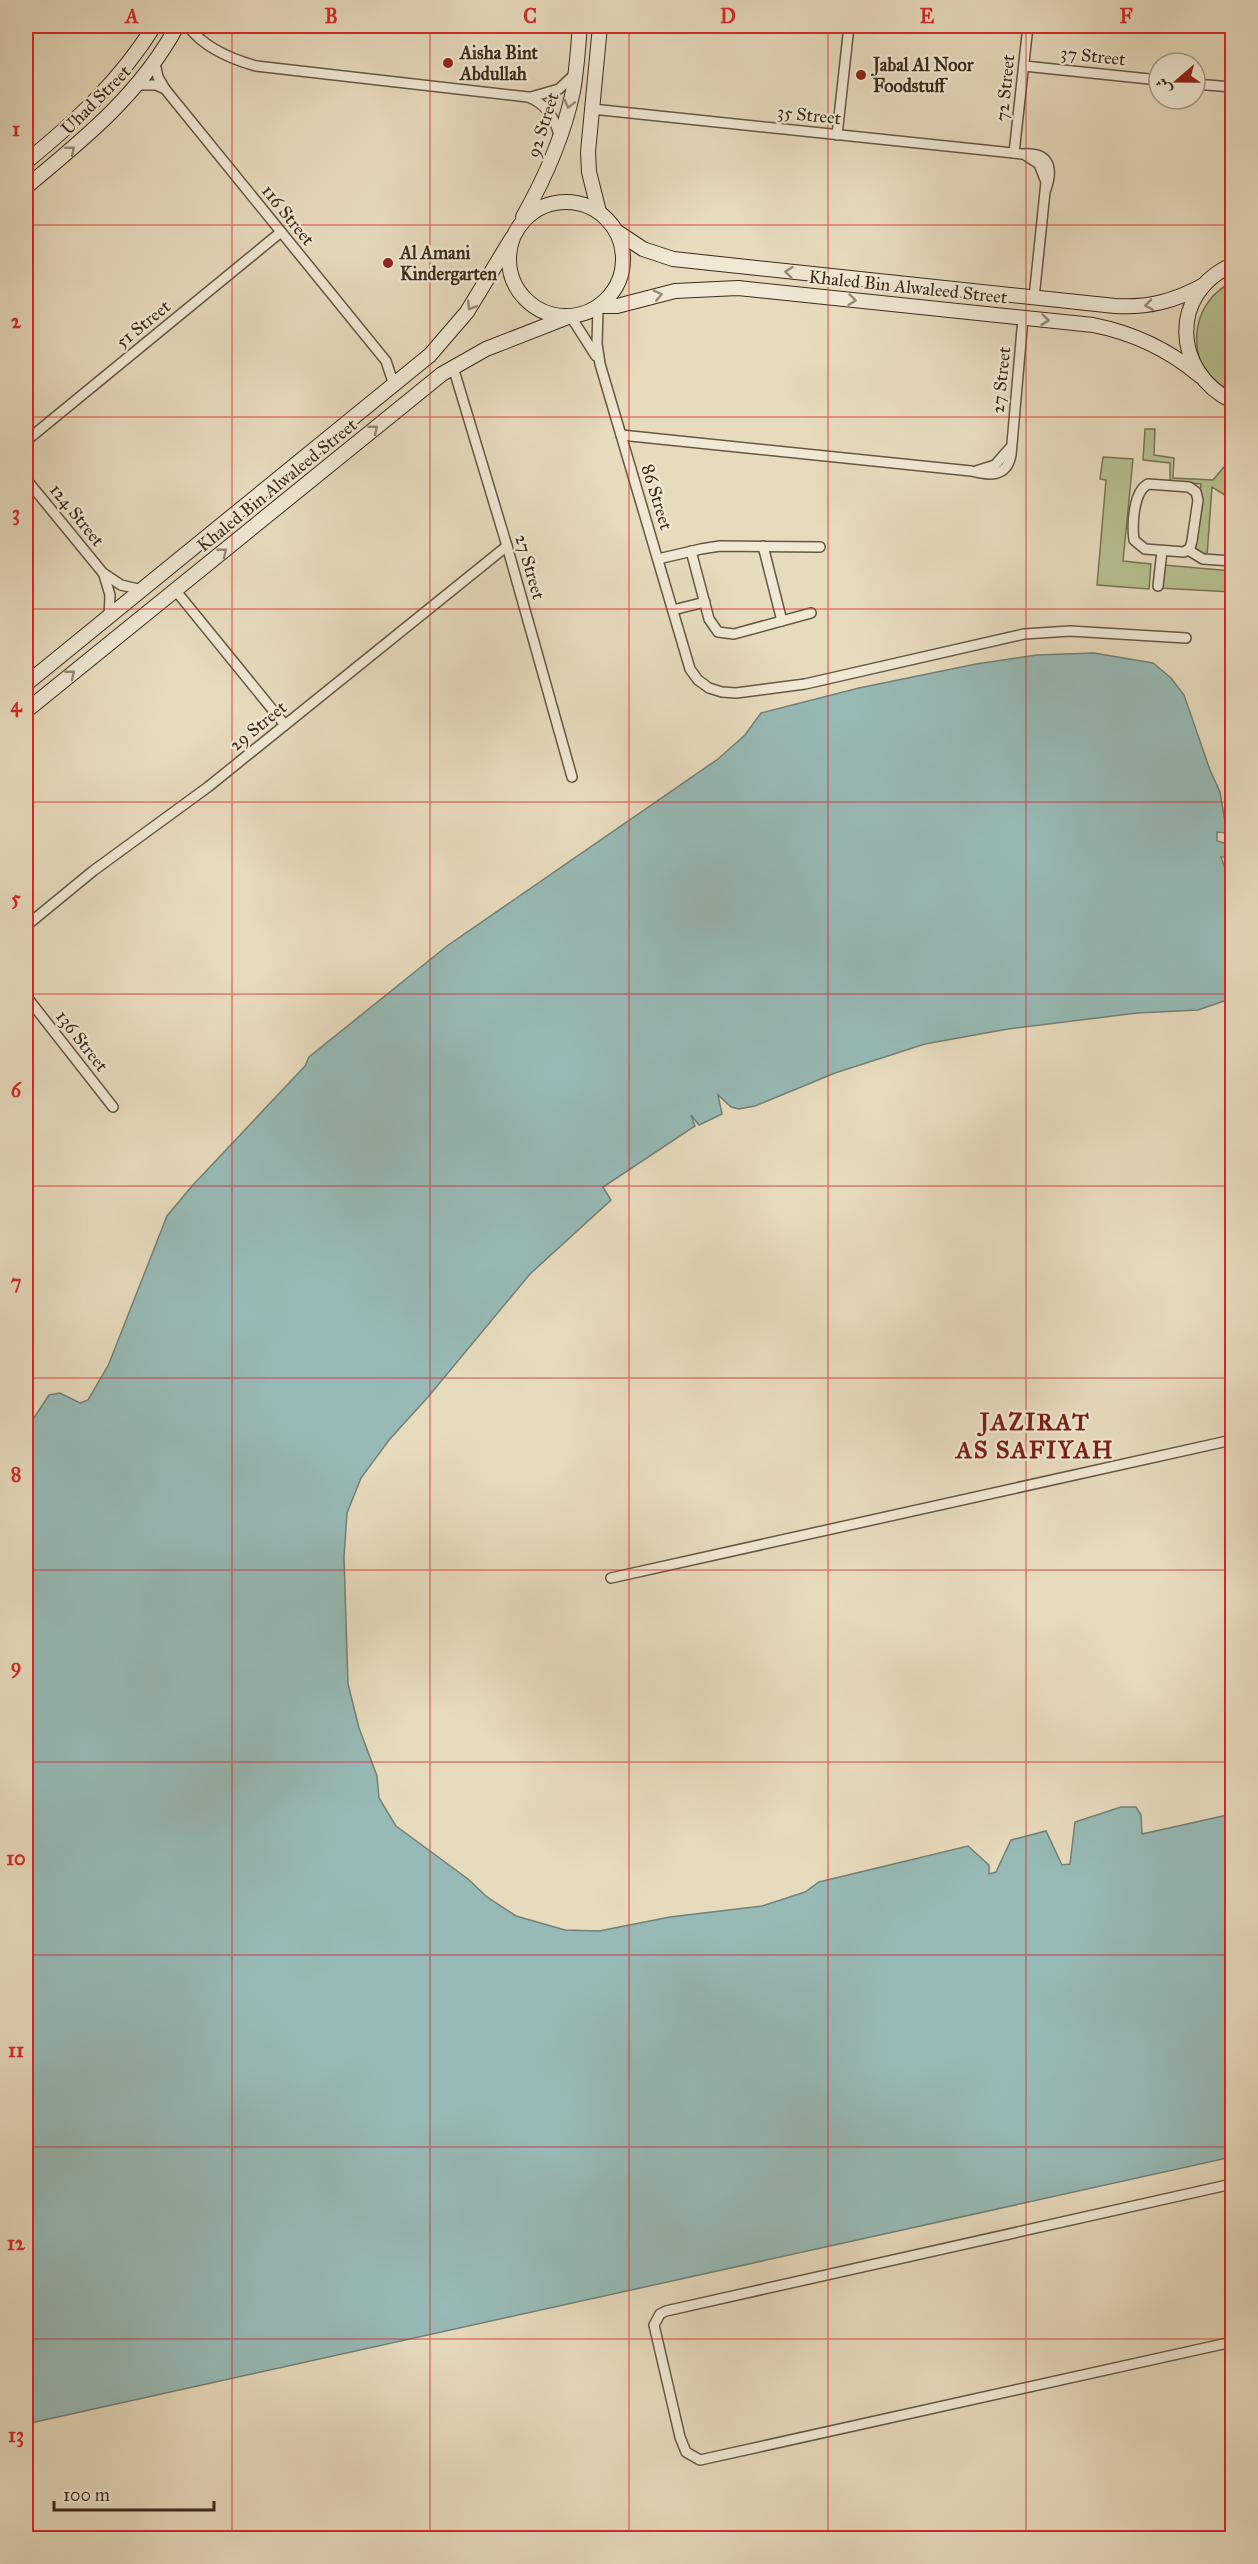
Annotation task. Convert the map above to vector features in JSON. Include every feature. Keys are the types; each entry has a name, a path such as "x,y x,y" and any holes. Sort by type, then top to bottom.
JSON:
{"main road":[{"name":"Uhad Street","path":"26,162 75,121 109,88 154,26"},
{"name":"92 Street","path":"514,233 537,191 559,138 575,74 580,26"},
{"path":"599,212 589,172 588,152 600,26"},
{"name":"Uhad Street","path":"26,187 91,133 138,85 155,63 175,29"},
{"path":"569,202 585,205 599,212 615,231 622,255 620,279 612,293 599,306 570,317 549,315 532,306 519,293 510,276 508,257 514,233 526,217 539,208 554,203 569,202"},
{"name":"Khaled Bin Alwaleed Street","path":"615,231 643,249 673,259 1134,308 1170,301 1204,285"},
{"name":"Khaled Bin Alwaleed Street","path":"26,683 411,371 456,328 514,233"},
{"path":"1200,376 1187,346 1186,324 1192,303 1204,285 1233,257"},
{"path":"1220,271 1233,265"},
{"name":"Khaled Bin Alwaleed Street","path":"599,306 617,306 675,291 729,288 1093,325 1132,334 1168,352 1227,398 1233,408"},
{"name":"Khaled Bin Alwaleed Street","path":"26,711 430,383 486,349 570,317"}],"street":[{"path":"188,26 200,38 231,58 272,69 528,97 546,108 553,117 559,138"},
{"path":"837,135 849,26"},
{"name":"72 Street","path":"1018,154 1028,26"},
{"path":"175,29 200,38"},
{"name":"116 Street","path":"155,63 158,76 165,89 386,361 400,370 411,371"},
{"name":"37 Street","path":"1024,66 1147,79"},
{"path":"528,97 559,89 575,74"},
{"path":"138,85 165,89"},
{"path":"1207,85 1233,87"},
{"name":"35 Street","path":"592,109 1018,154"},
{"path":"1018,154 1032,153 1045,159 1050,172 1046,189 1034,298"},
{"name":"51 Street","path":"26,441 281,232"},
{"name":"86 Street","path":"599,306 597,344 600,364 690,669 698,680 709,688 736,693 805,684 1024,634 1070,631 1186,638"},
{"name":"86 Street","path":"570,317 587,340 600,364"},
{"name":"27 Street","path":"621,435 971,471 990,475 998,474 1009,463 1023,318"},
{"name":"116 Street","path":"386,361 394,386"},
{"name":"27 Street","path":"453,367 507,546 572,777"},
{"name":"124 Street","path":"26,479 103,573 121,585 142,590"},
{"path":"1148,484 1189,487 1196,492 1198,500 1192,541 1188,550 1181,553 1140,548 1134,540 1138,496 1143,487 1148,484"},
{"name":"29 Street","path":"26,926 93,871 189,802 507,546"},
{"path":"658,559 720,546 820,547"},
{"path":"763,546 782,621"},
{"path":"1188,550 1203,559 1233,561"},
{"path":"691,551 711,624 718,632 738,633 811,614"},
{"path":"1158,586 1162,551"},
{"name":"124 Street","path":"103,573 110,595 109,617"},
{"path":"176,591 285,725"},
{"path":"673,610 705,602"},
{"name":"136 Street","path":"26,996 113,1107"},
{"path":"610,1578 1233,1440"},
{"path":"1233,2184 666,2311 660,2314 654,2325 680,2437 686,2452 700,2460 1233,2342"}],"green space":[{"path":"1232,282 1232,398 1211,381 1203,368 1198,354 1197,340 1202,313 1209,301 1219,290"},
{"path":"1145,429 1155,429 1154,455 1174,458 1173,478 1213,480 1229,461 1232,465 1232,491 1228,497 1212,487 1207,556 1195,554 1201,484 1170,481 1170,463 1143,460"},
{"path":"1103,457 1133,459 1123,561 1151,564 1149,589 1097,585 1106,480 1100,479"},
{"path":"1163,565 1232,571 1232,592 1159,588"}],"water":[{"path":"1094,653 1153,663 1171,678 1184,695 1220,792 1227,833 1217,832 1217,841 1232,845 1232,857 1221,857 1232,888 1232,991 1224,1001 1198,1010 1137,1013 1008,1029 925,1044 835,1073 755,1106 739,1109 731,1107 718,1095 722,1114 699,1125 691,1115 695,1126 603,1187 611,1200 530,1274 428,1397 389,1440 361,1478 347,1513 344,1557 348,1684 359,1728 377,1776 379,1798 396,1826 468,1879 487,1897 516,1916 565,1930 599,1931 670,1917 762,1906 805,1892 819,1882 968,1846 989,1865 989,1874 996,1872 1011,1840 1046,1831 1062,1865 1070,1864 1075,1822 1121,1807 1136,1807 1141,1815 1142,1834 1232,1814 1232,2157 26,2424 26,1430 49,1395 60,1393 80,1403 88,1400 108,1366 167,1216 192,1186 305,1066 309,1057 447,946 718,759 745,735 761,713 859,688 976,664 1037,655"}],"place":[{"name":"Aisha Bint Abdullah","path":"448,63"},
{"name":"Jabal Al Noor Foodstuff","path":"861,75"},
{"name":"Al Amani Kindergarten","path":"388,263"}],"district":[{"name":"JAZIRAT AS SAFIYAH","path":"1035,1436"}]}
